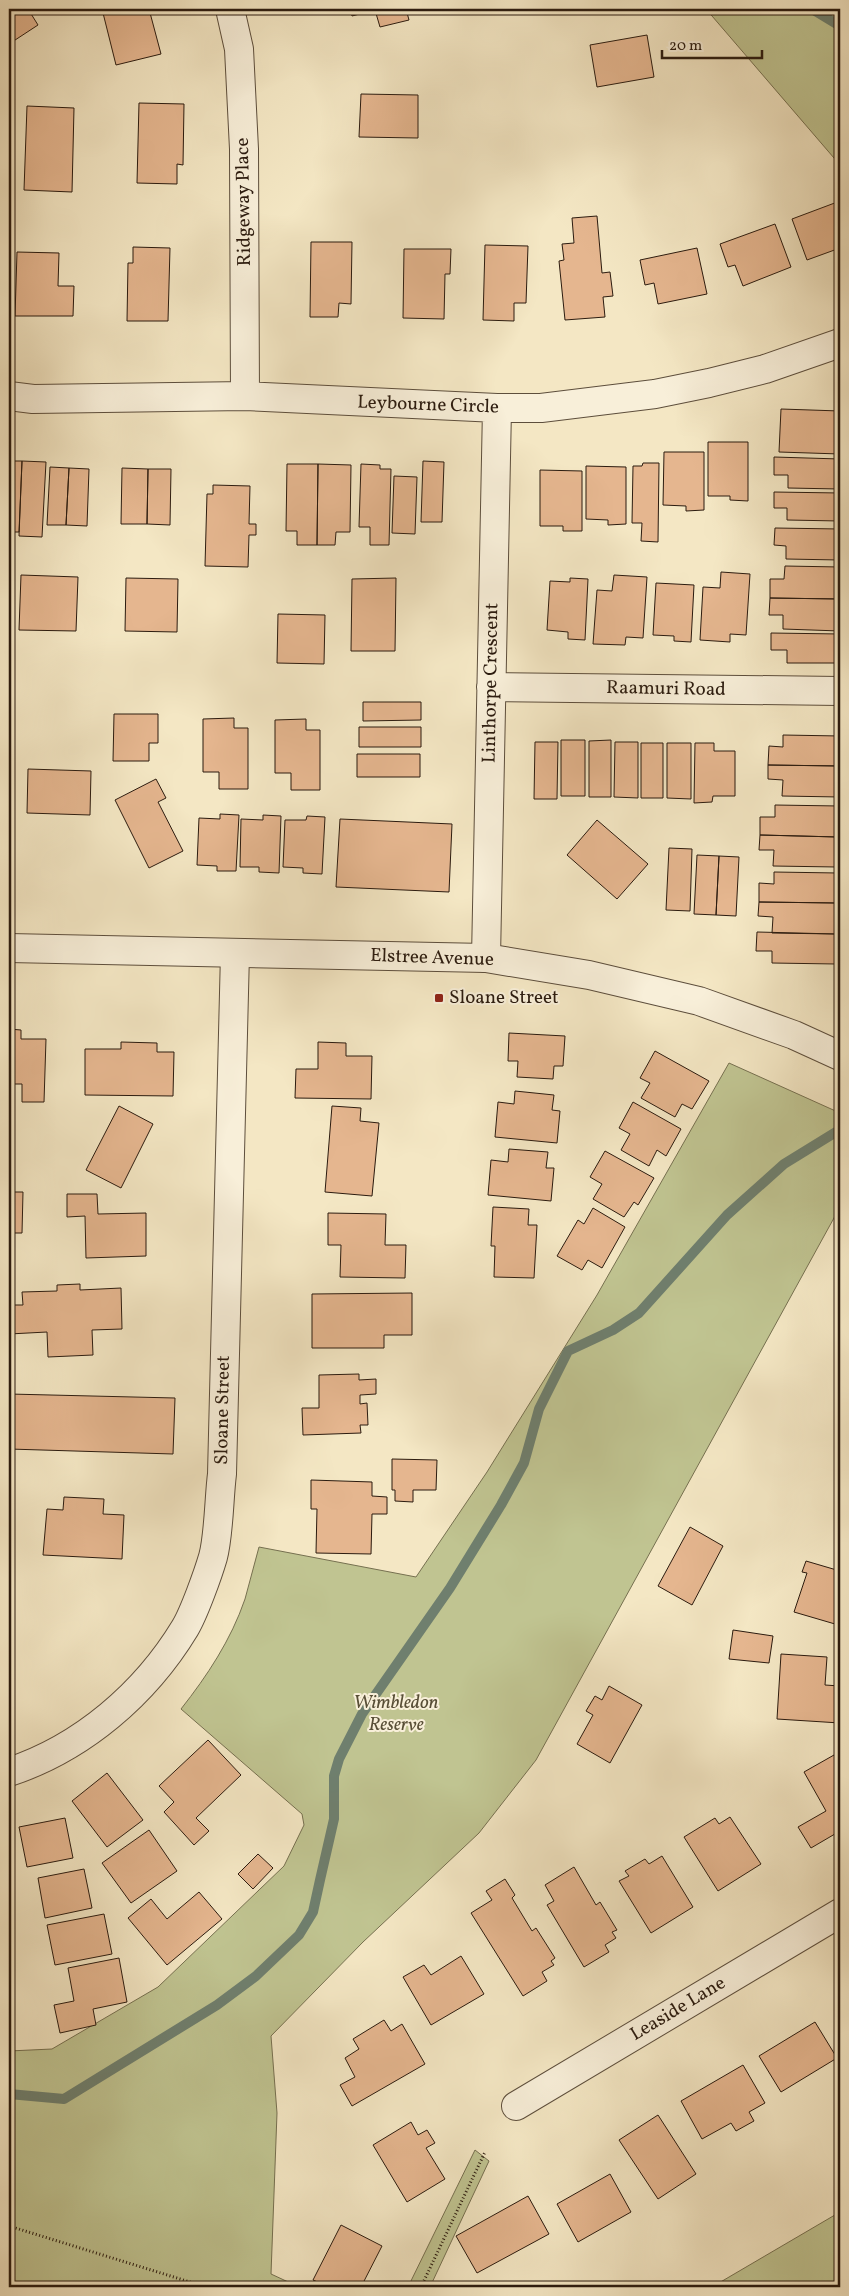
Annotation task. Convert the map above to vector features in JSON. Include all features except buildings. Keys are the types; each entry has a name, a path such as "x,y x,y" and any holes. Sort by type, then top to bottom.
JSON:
{"street":[{"name":"Ridgeway Place","path":"230,9 239,49 244,149 244,396"},
{"name":"Leybourne Circle","path":"9,396 33,399 244,396 497,408 541,408 655,394 764,369 840,343"},
{"name":"Linthorpe Crescent","path":"486,958 497,408"},
{"name":"Raamuri Road","path":"491,687 840,691"},
{"name":"Elstree Avenue","path":"9,948 486,958 589,975 699,1001 794,1035 840,1056"},
{"name":"Sloane Street","path":"9,1772 45,1759 85,1735 127,1700 167,1654 186,1626 213,1556 222,1474 235,953"},
{"name":"Leaside Lane","path":"516,2106 840,1913"}],"path":[{"path":"421,2287 485,2152"},
{"path":"9,2226 206,2287"}],"green space":[{"path":"706,9 840,9 840,165"},
{"name":"Wimbledon Reserve","path":"729,1063 840,1113 840,1207 536,1760 479,1833 363,1942 271,2036 277,2113 271,2274 299,2287 9,2287 9,2051 52,2049 158,1987 284,1866 304,1825 302,1814 181,1709 209,1671 233,1629 245,1599 259,1547 416,1577 487,1472 597,1295"},
{"path":"475,2150 489,2161 430,2287 408,2287"},
{"path":"840,2212 840,2287 712,2287"}],"waterway":[{"path":"812,9 840,26"},
{"path":"9,2094 64,2099 217,2005 256,1976 299,1935 313,1912 334,1819 334,1776 339,1759 362,1714 450,1588 501,1505 524,1463 539,1409 568,1351 613,1330 639,1313 727,1215 784,1164 836,1132"}],"place":[{"name":"Sloane Street","path":"439,998"}]}
